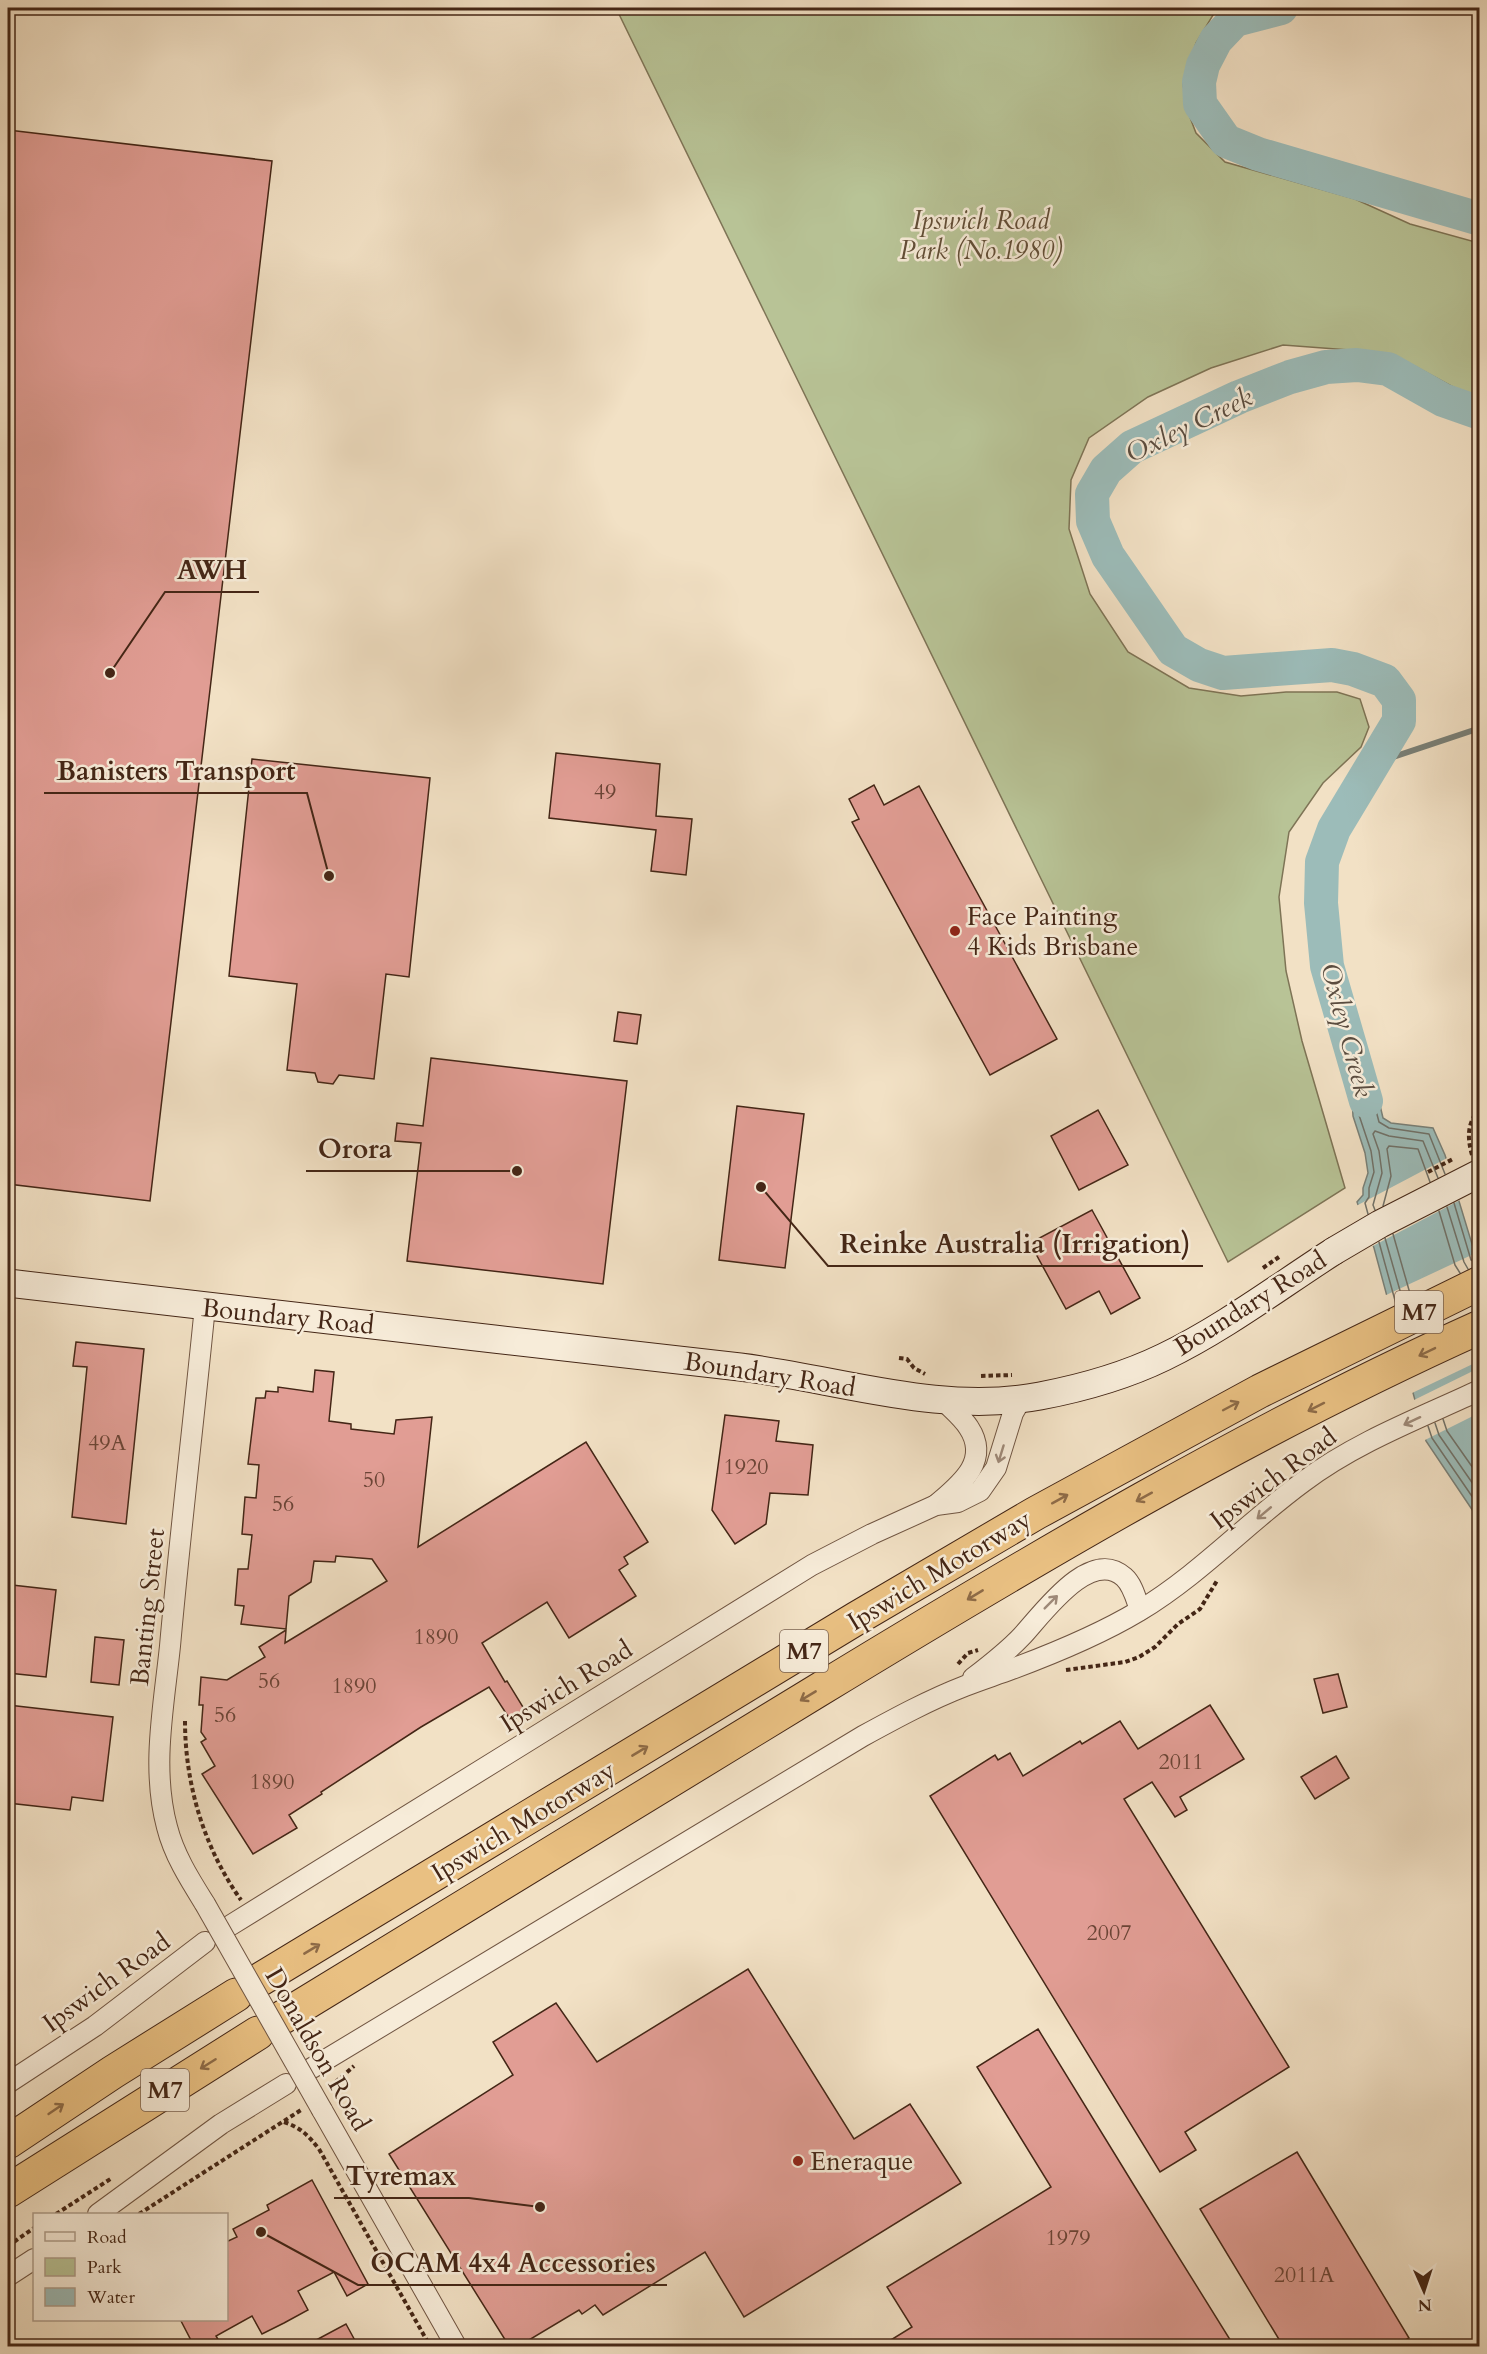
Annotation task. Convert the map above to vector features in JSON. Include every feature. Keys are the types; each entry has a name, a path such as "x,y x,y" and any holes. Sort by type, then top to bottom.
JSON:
{"highway":[{"name":"Ipswich Motorway","path":"8,2142 113,2072 249,1987 967,1553 1157,1445 1479,1283"},
{"name":"Ipswich Motorway","path":"8,2191 270,2025 975,1595 1156,1491 1247,1442 1479,1327"}],"main road":[{"name":"Boundary Road","path":"8,1283 755,1369 945,1401 1018,1387 1086,1386 1160,1359 1206,1334 1334,1251 1477,1168"}],"street":[{"name":"Banting Street","path":"205,1306 159,1767 163,1807 173,1848 205,1904"},
{"name":"Ipswich Road","path":"231,1925 812,1565 936,1505 970,1498 988,1482 996,1468 1013,1413 1018,1387"},
{"name":"Ipswich Road","path":"312,2068 816,1763 907,1712 964,1686 1013,1669 1089,1637 1140,1610 1202,1566 1303,1482 1327,1465 1383,1435 1479,1390"},
{"name":"Ipswich Road","path":"936,1505 967,1478 974,1466 975,1452 970,1429 945,1401"},
{"name":"Ipswich Road","path":"964,1686 1012,1646 1055,1597 1083,1577 1111,1570 1121,1574 1130,1585 1140,1610"},
{"name":"Donaldson Road","path":"205,1904 456,2346"},
{"name":"Ipswich Road","path":"8,2083 95,2026 205,1942"},
{"path":"99,2213 221,2124 286,2084"},
{"path":"8,2276 33,2260"}],"path":[{"path":"1477,1168 1468,1131 1473,1116 1479,1108"},
{"path":"1255,1274 1282,1256"},
{"path":"899,1358 907,1359 914,1368 925,1374 935,1375"},
{"path":"974,1377 1018,1387"},
{"path":"185,1721 185,1746 208,1845 220,1870 237,1895"},
{"path":"141,2213 302,2110"},
{"path":"284,2122 299,2127 319,2149 430,2346"},
{"path":"8,2246 33,2229"}],"green space":[{"name":"Ipswich Road Park (No.1980)","path":"616,8 1222,8 1216,10 1196,43 1183,84 1188,112 1196,133 1225,162 1355,199 1410,224 1479,243 1479,401 1405,361 1376,352 1283,345 1211,368 1148,397 1089,438 1071,480 1069,529 1090,594 1128,652 1189,688 1241,696 1286,692 1337,692 1360,699 1369,727 1361,747 1323,783 1289,832 1279,897 1286,971 1302,1041 1345,1188 1228,1262"}],"water":[{"name":"Oxley Creek","path":"1367,1050 1383,1118 1391,1123 1433,1128 1445,1155 1479,1267 1479,1520 1426,1441 1374,1248 1357,1202 1363,1195 1368,1173 1365,1153 1353,1116 1352,1099 1342,1059"}],"pier":[{"path":"1449,1157 1462,1199 1371,1247 1356,1206"},
{"path":"1478,1252 1479,1361 1410,1394 1384,1296"},
{"path":"1479,1368 1479,1413 1423,1441 1412,1401"}],"building":[{"path":"8,130 272,161 150,1201 8,1184"},
{"path":"556,753 660,764 656,816 692,819 686,875 651,871 656,830 549,818"},
{"path":"252,759 430,778 409,977 386,974 374,1079 339,1075 333,1084 318,1082 315,1073 287,1070 297,984 229,976"},
{"name":"Face Painting 4 Kids Brisbane","path":"874,785 884,805 919,786 1057,1039 990,1075 852,822 859,819 849,799"},
{"path":"618,1012 641,1015 637,1044 614,1041"},
{"path":"431,1058 627,1081 603,1284 407,1261 421,1143 395,1141 397,1123 423,1126"},
{"path":"737,1106 804,1114 785,1268 719,1260"},
{"path":"1098,1110 1128,1165 1079,1190 1051,1136"},
{"path":"1092,1210 1140,1298 1111,1314 1099,1291 1066,1309 1030,1243"},
{"path":"76,1342 144,1349 126,1524 72,1517 87,1367 73,1366"},
{"path":"315,1370 334,1372 329,1421 351,1424 351,1429 394,1434 396,1420 432,1417 418,1547 586,1442 648,1542 624,1557 628,1564 619,1570 636,1596 569,1638 547,1602 482,1643 526,1712 511,1721 489,1687 421,1727 321,1792 322,1794 289,1815 297,1828 253,1854 202,1774 215,1766 201,1742 206,1739 201,1732 203,1705 199,1705 201,1677 227,1680 265,1657 259,1647 286,1630 285,1643 387,1581 372,1559 336,1556 335,1562 314,1561 311,1582 289,1596 286,1629 241,1624 244,1606 235,1605 238,1569 248,1569 252,1535 242,1534 245,1497 256,1498 259,1465 248,1464 256,1398 265,1398 266,1391 278,1392 278,1387 313,1392"},
{"path":"725,1415 779,1421 776,1441 813,1445 808,1495 770,1493 766,1524 735,1544 712,1510"},
{"path":"12,1585 56,1590 46,1677 8,1673 8,1618"},
{"path":"95,1637 124,1640 119,1685 91,1682"},
{"path":"1338,1674 1347,1707 1323,1713 1314,1679"},
{"path":"8,1705 113,1717 103,1801 72,1797 70,1810 8,1803"},
{"path":"1210,1705 1244,1759 1180,1797 1187,1810 1175,1817 1152,1782 1124,1799 1289,2067 1185,2132 1196,2150 1160,2172 930,1796 995,1755 998,1760 1010,1753 1023,1776 1080,1741 1082,1744 1120,1721 1138,1749"},
{"path":"1336,1756 1349,1778 1315,1799 1301,1777"},
{"path":"748,1969 854,2139 910,2104 961,2183 744,2317 705,2252 603,2315 595,2305 582,2314 579,2310 519,2346 509,2346 389,2154 513,2075 493,2042 556,2003 597,2062"},
{"path":"1038,2029 1234,2346 881,2346 912,2327 887,2287 1051,2187 977,2067"},
{"path":"1297,2152 1409,2338 1395,2346 1283,2346 1200,2209"},
{"path":"312,2180 368,2284 347,2296 334,2272 298,2291 308,2310 284,2323 262,2334 252,2316 216,2336 222,2346 194,2346 181,2321 228,2321 228,2241 237,2237 233,2229 269,2210 267,2205"},
{"path":"346,2324 358,2346 305,2346"}],"waterway":[{"name":"Oxley Creek","path":"1281,8 1235,20 1216,40 1203,65 1199,82 1200,104 1226,141 1258,154 1480,219"},
{"name":"Oxley Creek","path":"1366,1101 1327,966 1321,903 1322,862 1334,829 1399,721 1399,700 1385,681 1353,669 1332,665 1223,673 1199,665 1173,650 1108,556 1093,521 1092,494 1106,470 1132,447 1239,397 1290,377 1326,367 1357,365 1388,369 1443,400 1480,413"},
{"path":"1375,763 1480,728"}],"place":[{"name":"AWH","path":"110,673"},
{"name":"Banisters Transport","path":"329,876"},
{"name":"Face Painting 4 Kids Brisbane","path":"955,931"},
{"name":"Orora","path":"517,1171"},
{"name":"Reinke Australia (Irrigation)","path":"761,1187"},
{"name":"Eneraque","path":"798,2161"},
{"name":"Tyremax","path":"540,2207"},
{"name":"OCAM 4x4 Accessories","path":"261,2232"}]}
